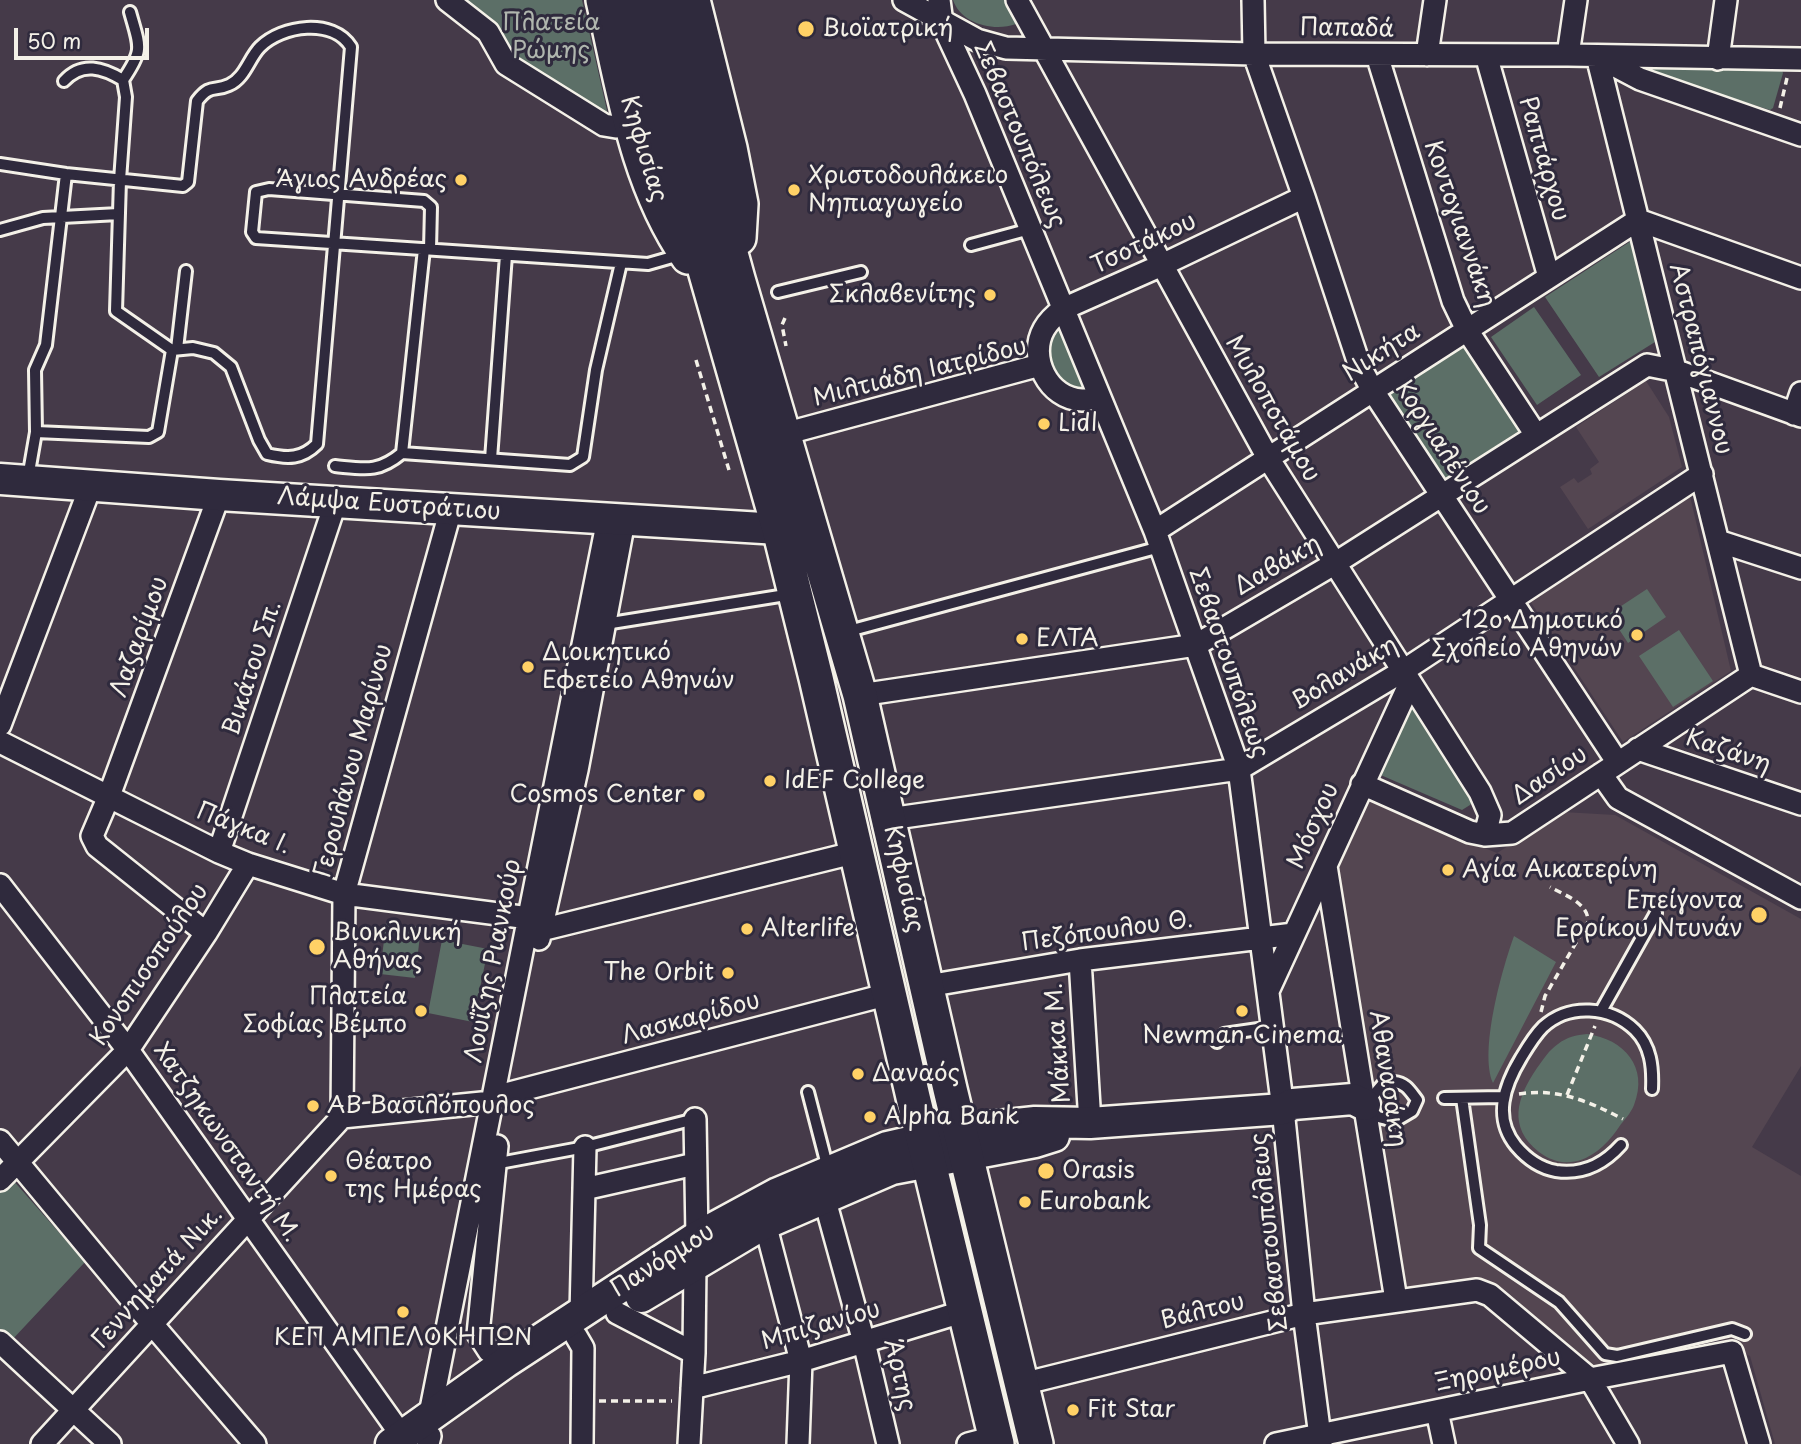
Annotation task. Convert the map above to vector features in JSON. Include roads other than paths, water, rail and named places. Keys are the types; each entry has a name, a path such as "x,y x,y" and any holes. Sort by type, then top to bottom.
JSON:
{"main road":[{"name":"Κηφισίας","path":"603,0 643,163 663,214 686,253 723,283"},
{"name":"Κηφισίας","path":"634,0 672,155 784,434 860,695 1036,1444"},
{"name":"Κηφισίας","path":"667,0 703,152 723,283 779,530 965,1311 987,1442"},
{"name":"Κηφισίας","path":"693,0 730,148 741,204 723,283"}],"street":[{"path":"447,0 488,32 506,64 604,125 616,127"},
{"name":"Παπαδά","path":"904,0 942,23 1006,48 1254,54 1796,59"},
{"name":"Σεβαστουπόλεως","path":"939,0 942,23 1157,539 1239,769 1283,1109 1320,1439"},
{"name":"Μυλοποτάμου","path":"1017,0 1268,458 1480,792 1490,815 1485,835"},
{"name":"Κοργιαλένιου","path":"1253,0 1254,54 1360,367 1373,391 1511,600 1610,768 1618,798 1801,898"},
{"path":"1427,55 1435,0"},
{"path":"1568,55 1576,0"},
{"path":"1718,59 1727,0"},
{"name":"Κοντογιαννάκη","path":"1377,55 1453,300 1467,330 1536,435"},
{"name":"Ραπτάρχου","path":"1486,55 1549,277"},
{"path":"1597,56 1640,79 1801,135"},
{"name":"Αστραπόγιαννου","path":"1597,56 1751,675"},
{"name":"Τσοτάκου","path":"1040,365 1038,345 1042,331 1063,309 1304,197"},
{"path":"1638,219 1801,278"},
{"name":"Νικήτα","path":"1157,539 1268,458 1638,219"},
{"name":"Μιλτιάδη Ιατρίδου","path":"784,434 1040,365 1044,376 1067,396 1082,400 1098,397"},
{"name":"Δαβάκη","path":"860,695 1196,645 1334,564 1647,365 1676,372 1797,415"},
{"path":"1797,415 1801,393"},
{"name":"Βολανάκη","path":"889,819 1239,769 1406,677 1511,600 1702,474"},
{"name":"Λάμψα Ευστράτιου","path":"14,480 779,530"},
{"path":"0,724 91,485"},
{"name":"Λαζαρίμου","path":"109,796 219,495"},
{"name":"Βικάτου Σπ.","path":"219,852 336,501"},
{"name":"Γερουλάνου Μαρίνου","path":"342,1116 344,894 451,509"},
{"name":"Λουΐζης Ριανκούρ","path":"535,924 575,782 605,624 616,520"},
{"name":"Λουΐζης Ριανκούρ","path":"417,1436 499,1098 616,520"},
{"path":"1718,541 1801,568"},
{"path":"1751,675 1801,692"},
{"name":"Δασίου","path":"1362,784 1470,832 1485,835 1512,833 1751,675"},
{"name":"Μόσχου","path":"1268,991 1362,784 1406,677"},
{"name":"Πάγκα Ι.","path":"0,741 219,852 248,864 344,894 535,924 857,852"},
{"name":"Καζάνη","path":"1639,749 1801,804"},
{"path":"109,796 92,836 97,846 206,933"},
{"name":"Κονοπισοπούλου","path":"0,1180 128,1050 206,933 248,864"},
{"name":"Αθανασάκη","path":"1325,866 1396,1300"},
{"name":"Χατζηκωνσταντή Μ.","path":"0,885 128,1050 247,1219 417,1436"},
{"name":"Πεζόπουλου Θ.","path":"927,986 1080,960 1294,934"},
{"name":"Μάκκα Μ.","path":"1080,960 1090,1123"},
{"name":"Λασκαρίδου","path":"342,1116 499,1098 890,995"},
{"name":"Λουΐζης Ριανκούρ","path":"499,1098 478,1334 489,1351 506,1362"},
{"name":"Πανόρμου","path":"417,1436 523,1370 578,1325 617,1313 696,1251 778,1193 892,1169 925,1150 964,1142 1035,1142 1090,1123 1283,1109 1296,1113 1364,1105"},
{"name":"Γεννηματά Νικ.","path":"41,1444 342,1116"},
{"path":"690,1444 696,1251 695,1119"},
{"path":"0,1140 255,1444"},
{"path":"582,1444 583,1348 578,1325 585,1147"},
{"path":"584,1189 695,1164"},
{"name":"Πανόρμου","path":"417,1436 506,1362 578,1325 696,1251 760,1226 826,1184"},
{"name":"Άρτης","path":"826,1184 888,1444"},
{"path":"760,1226 768,1235 800,1361 798,1444"},
{"name":"Βάλτου","path":"1022,1384 1304,1314 1482,1291 1590,1378"},
{"name":"Μπιζανίου","path":"692,1395 965,1311"},
{"path":"617,1313 694,1353"},
{"path":"0,1342 110,1444"},
{"name":"Ξηρομέρου","path":"1276,1444 1320,1439 1590,1378 1732,1352 1759,1444"},
{"path":"1590,1378 1628,1444"},
{"path":"1437,1411 1444,1444"}],"lane":[{"path":"0,164 66,174 120,180 183,186 188,182 197,101 204,92 213,87 229,85 242,74 260,47 297,28 327,30 344,37 351,47 336,243 317,443 307,454 286,459 267,454 231,367 214,353 193,348 175,350 116,311 120,180 126,97 123,80 137,60 140,47 130,12"},
{"path":"64,81 73,71 84,68 110,73 123,80"},
{"path":"14,480 36,432 36,370 47,345 66,174"},
{"path":"335,466 365,469 388,465 402,453 427,249 431,208 424,201 269,189 256,192 252,232 256,237 336,243 427,249 621,263 648,264 686,253"},
{"path":"0,230 43,218 119,214"},
{"path":"971,245 1030,229"},
{"path":"491,459 506,255"},
{"path":"402,453 570,465 583,457 596,370 621,263"},
{"path":"36,432 149,437 158,432 175,350 186,271"},
{"path":"778,292 860,272"},
{"path":"842,633 1157,539"},
{"path":"605,624 795,593"},
{"path":"1601,1011 1656,913"},
{"path":"1621,1144 1610,1158 1590,1169 1568,1173 1545,1169 1526,1158 1510,1139 1503,1119 1503,1097 1510,1076 1543,1027 1560,1016 1580,1010 1601,1011 1620,1018 1637,1031 1648,1049 1653,1069 1652,1089"},
{"path":"1217,1042 1224,1034 1272,1027"},
{"path":"1394,1082 1409,1088 1420,1099 1412,1111 1395,1121 1378,1117 1364,1105 1383,1084 1394,1082"},
{"path":"808,1092 826,1184"},
{"path":"1444,1098 1503,1097"},
{"path":"1462,1098 1480,1225 1479,1248 1559,1302 1605,1354 1617,1356 1732,1329 1745,1334"},
{"path":"494,1164 585,1147 695,1119"}],"place":[{"name":"Βιοϊατρική","path":"806,29"},
{"name":"Άγιος Ανδρέας","path":"461,180"},
{"name":"Χριστοδουλάκειο Νηπιαγωγείο","path":"794,190"},
{"name":"Σκλαβενίτης","path":"990,295"},
{"name":"Lidl","path":"1044,424"},
{"name":"12ο Δημοτικό Σχολείο Αθηνών","path":"1637,635"},
{"name":"ΕΛΤΑ","path":"1022,639"},
{"name":"Διοικητικό Εφετείο Αθηνών","path":"528,667"},
{"name":"IdEF College","path":"770,781"},
{"name":"Cosmos Center","path":"699,795"},
{"name":"Αγία Αικατερίνη","path":"1448,870"},
{"name":"Επείγοντα Ερρίκου Ντυνάν","path":"1759,915"},
{"name":"Alterlife","path":"747,929"},
{"name":"Βιοκλινική Αθήνας","path":"317,947"},
{"name":"The Orbit","path":"728,973"},
{"name":"Πλατεία Σοφίας Βέμπο","path":"421,1011"},
{"name":"Newman Cinema","path":"1242,1011"},
{"name":"Δαναός","path":"858,1074"},
{"name":"ΑΒ Βασιλόπουλος","path":"313,1106"},
{"name":"Alpha Bank","path":"870,1117"},
{"name":"Orasis","path":"1046,1171"},
{"name":"Θέατρο της Ημέρας","path":"331,1176"},
{"name":"Eurobank","path":"1025,1202"},
{"name":"ΚΕΠ ΑΜΠΕΛΟΚΗΠΩΝ","path":"403,1312"},
{"name":"Fit Star","path":"1073,1410"}],"park label":[{"name":"Πλατεία Ρώμης","path":"551,37"}]}
